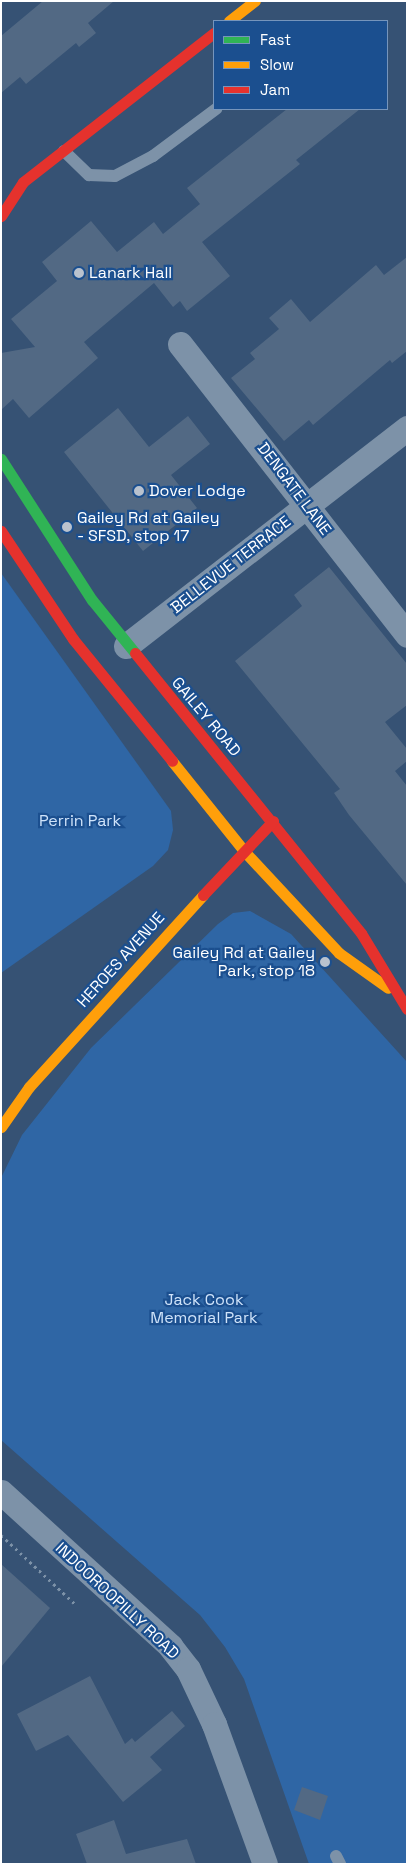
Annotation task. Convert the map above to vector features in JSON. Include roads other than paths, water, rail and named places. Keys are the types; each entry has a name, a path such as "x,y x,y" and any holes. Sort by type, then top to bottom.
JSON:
{"main road":[{"path":"230,20 255,1"},
{"path":"1,216 24,182 213,34"},
{"path":"1,186 24,182"},
{"name":"GAILEY ROAD","path":"1,459 126,646 273,821 361,934 392,991 407,1009"},
{"name":"GAILEY ROAD","path":"1,531 73,639 244,851 339,953 392,991"},
{"name":"HEROES AVENUE","path":"1,1127 36,1080 273,821"}],"street":[{"name":"DENGATE LANE","path":"180,344 407,635"},
{"name":"BELLEVUE TERRACE","path":"126,646 407,428"},
{"name":"INDOOROOPILLY ROAD","path":"1,1492 170,1646 188,1669 214,1724 265,1864"}],"lane":[{"path":"64,151 89,175 115,176 153,156 215,110"}],"place":[{"name":"Lanark Hall","path":"79,273"},
{"name":"Dover Lodge","path":"139,491"},
{"name":"Gailey Rd at Gailey - SFSD, stop 17","path":"67,527"},
{"name":"Gailey Rd at Gailey Park, stop 18","path":"325,962"}],"park label":[{"name":"Perrin Park","path":"80,821"},
{"name":"Jack Cook Memorial Park","path":"204,1309"}]}
